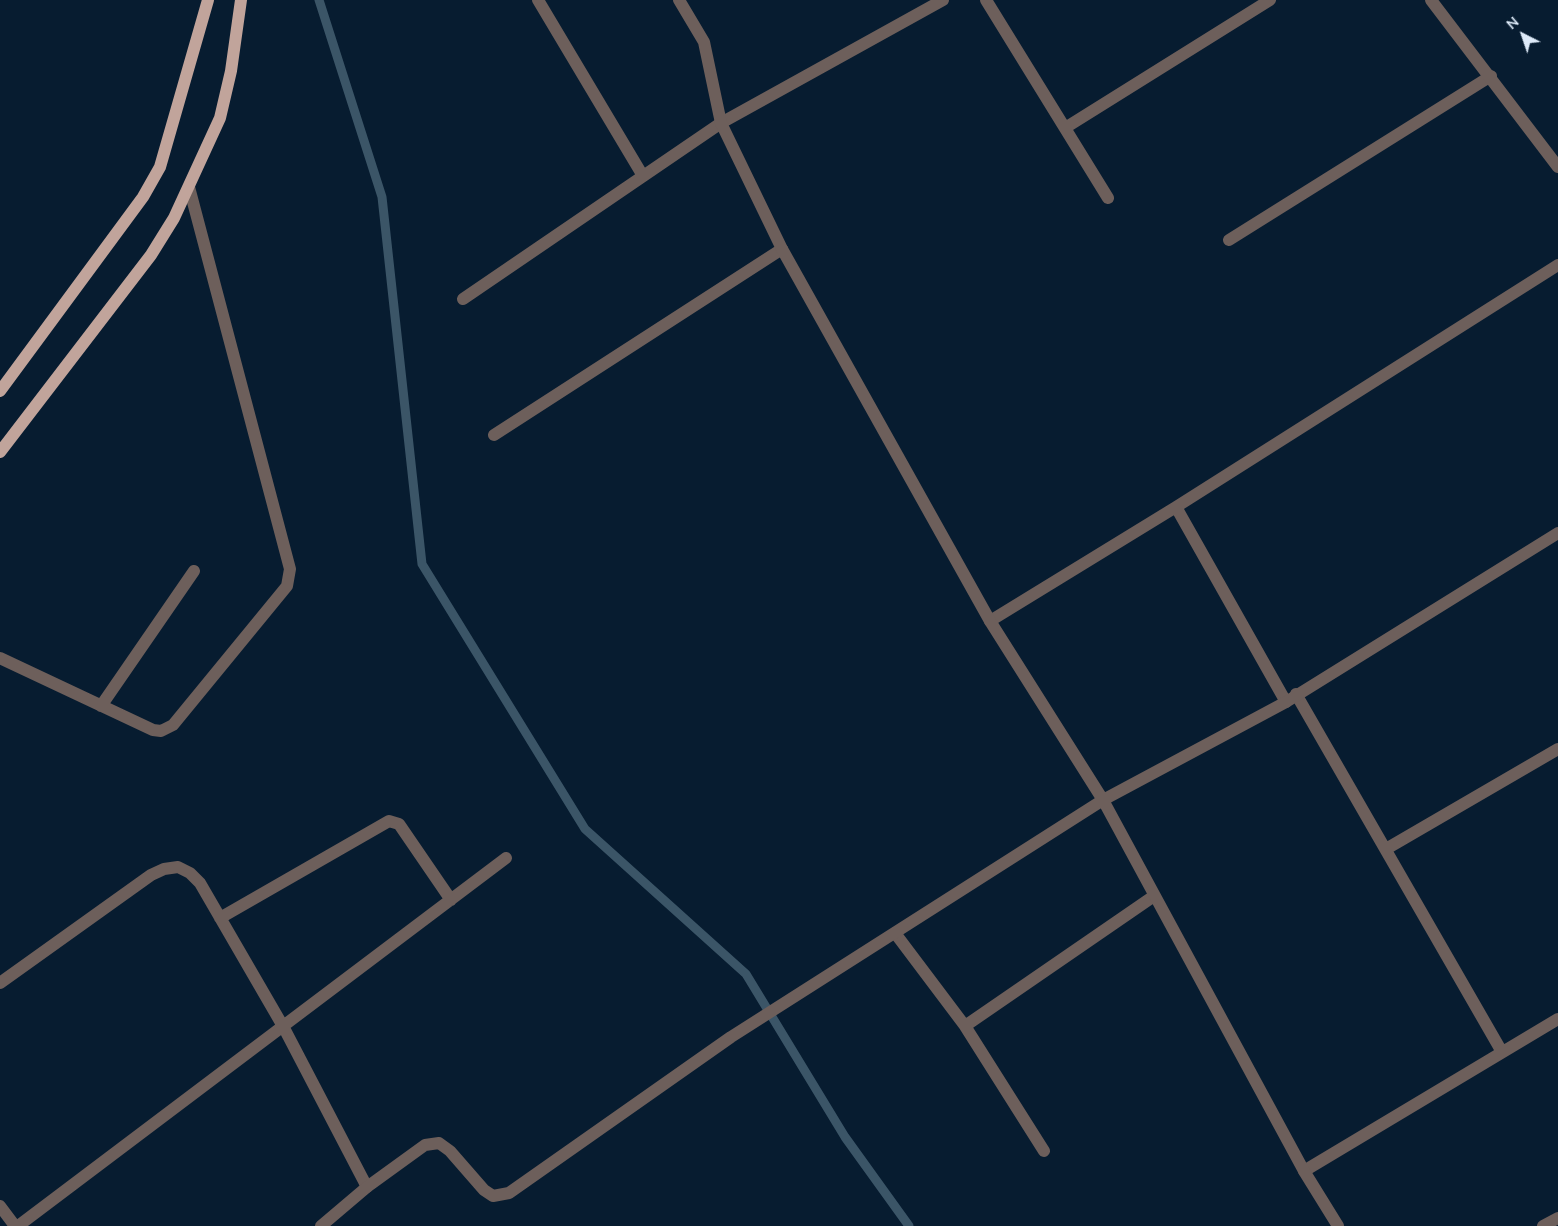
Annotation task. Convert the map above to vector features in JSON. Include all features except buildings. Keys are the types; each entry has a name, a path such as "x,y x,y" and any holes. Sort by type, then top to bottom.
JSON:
{"main road":[{"path":"0,391 143,197 160,167 208,0"},
{"path":"0,452 151,255 174,218 220,118 231,71 241,0"}],"street":[{"path":"538,0 643,176"},
{"path":"679,0 704,42 721,123 782,249 990,621 1103,800 1304,1171 1338,1226"},
{"path":"463,299 721,123 943,0"},
{"path":"986,0 1108,198"},
{"path":"1065,128 1270,0"},
{"path":"1431,0 1491,76 1558,167"},
{"path":"1229,240 1491,76"},
{"path":"0,658 153,730 168,730 287,586 290,570 188,188"},
{"path":"494,435 782,249"},
{"path":"990,621 1176,507 1558,265"},
{"path":"1176,507 1291,698 1386,848 1502,1052"},
{"path":"321,1226 367,1187 424,1145 438,1143 450,1151 484,1190 493,1196 509,1193 732,1037 1103,800 1291,698 1558,533"},
{"path":"102,706 194,571"},
{"path":"1386,848 1558,749"},
{"path":"220,918 389,821 398,824 451,900"},
{"path":"0,1206 16,1226 284,1028 506,858"},
{"path":"0,983 150,875 164,869 178,867 190,873 200,883 284,1028 367,1187"},
{"path":"965,1026 1154,896"},
{"path":"896,933 965,1026 1044,1152"},
{"path":"1304,1171 1558,1019"},
{"path":"1543,1226 1558,1218"}],"waterway":[{"path":"319,0 382,197 422,564 585,829 746,974 845,1137 909,1226"}]}
